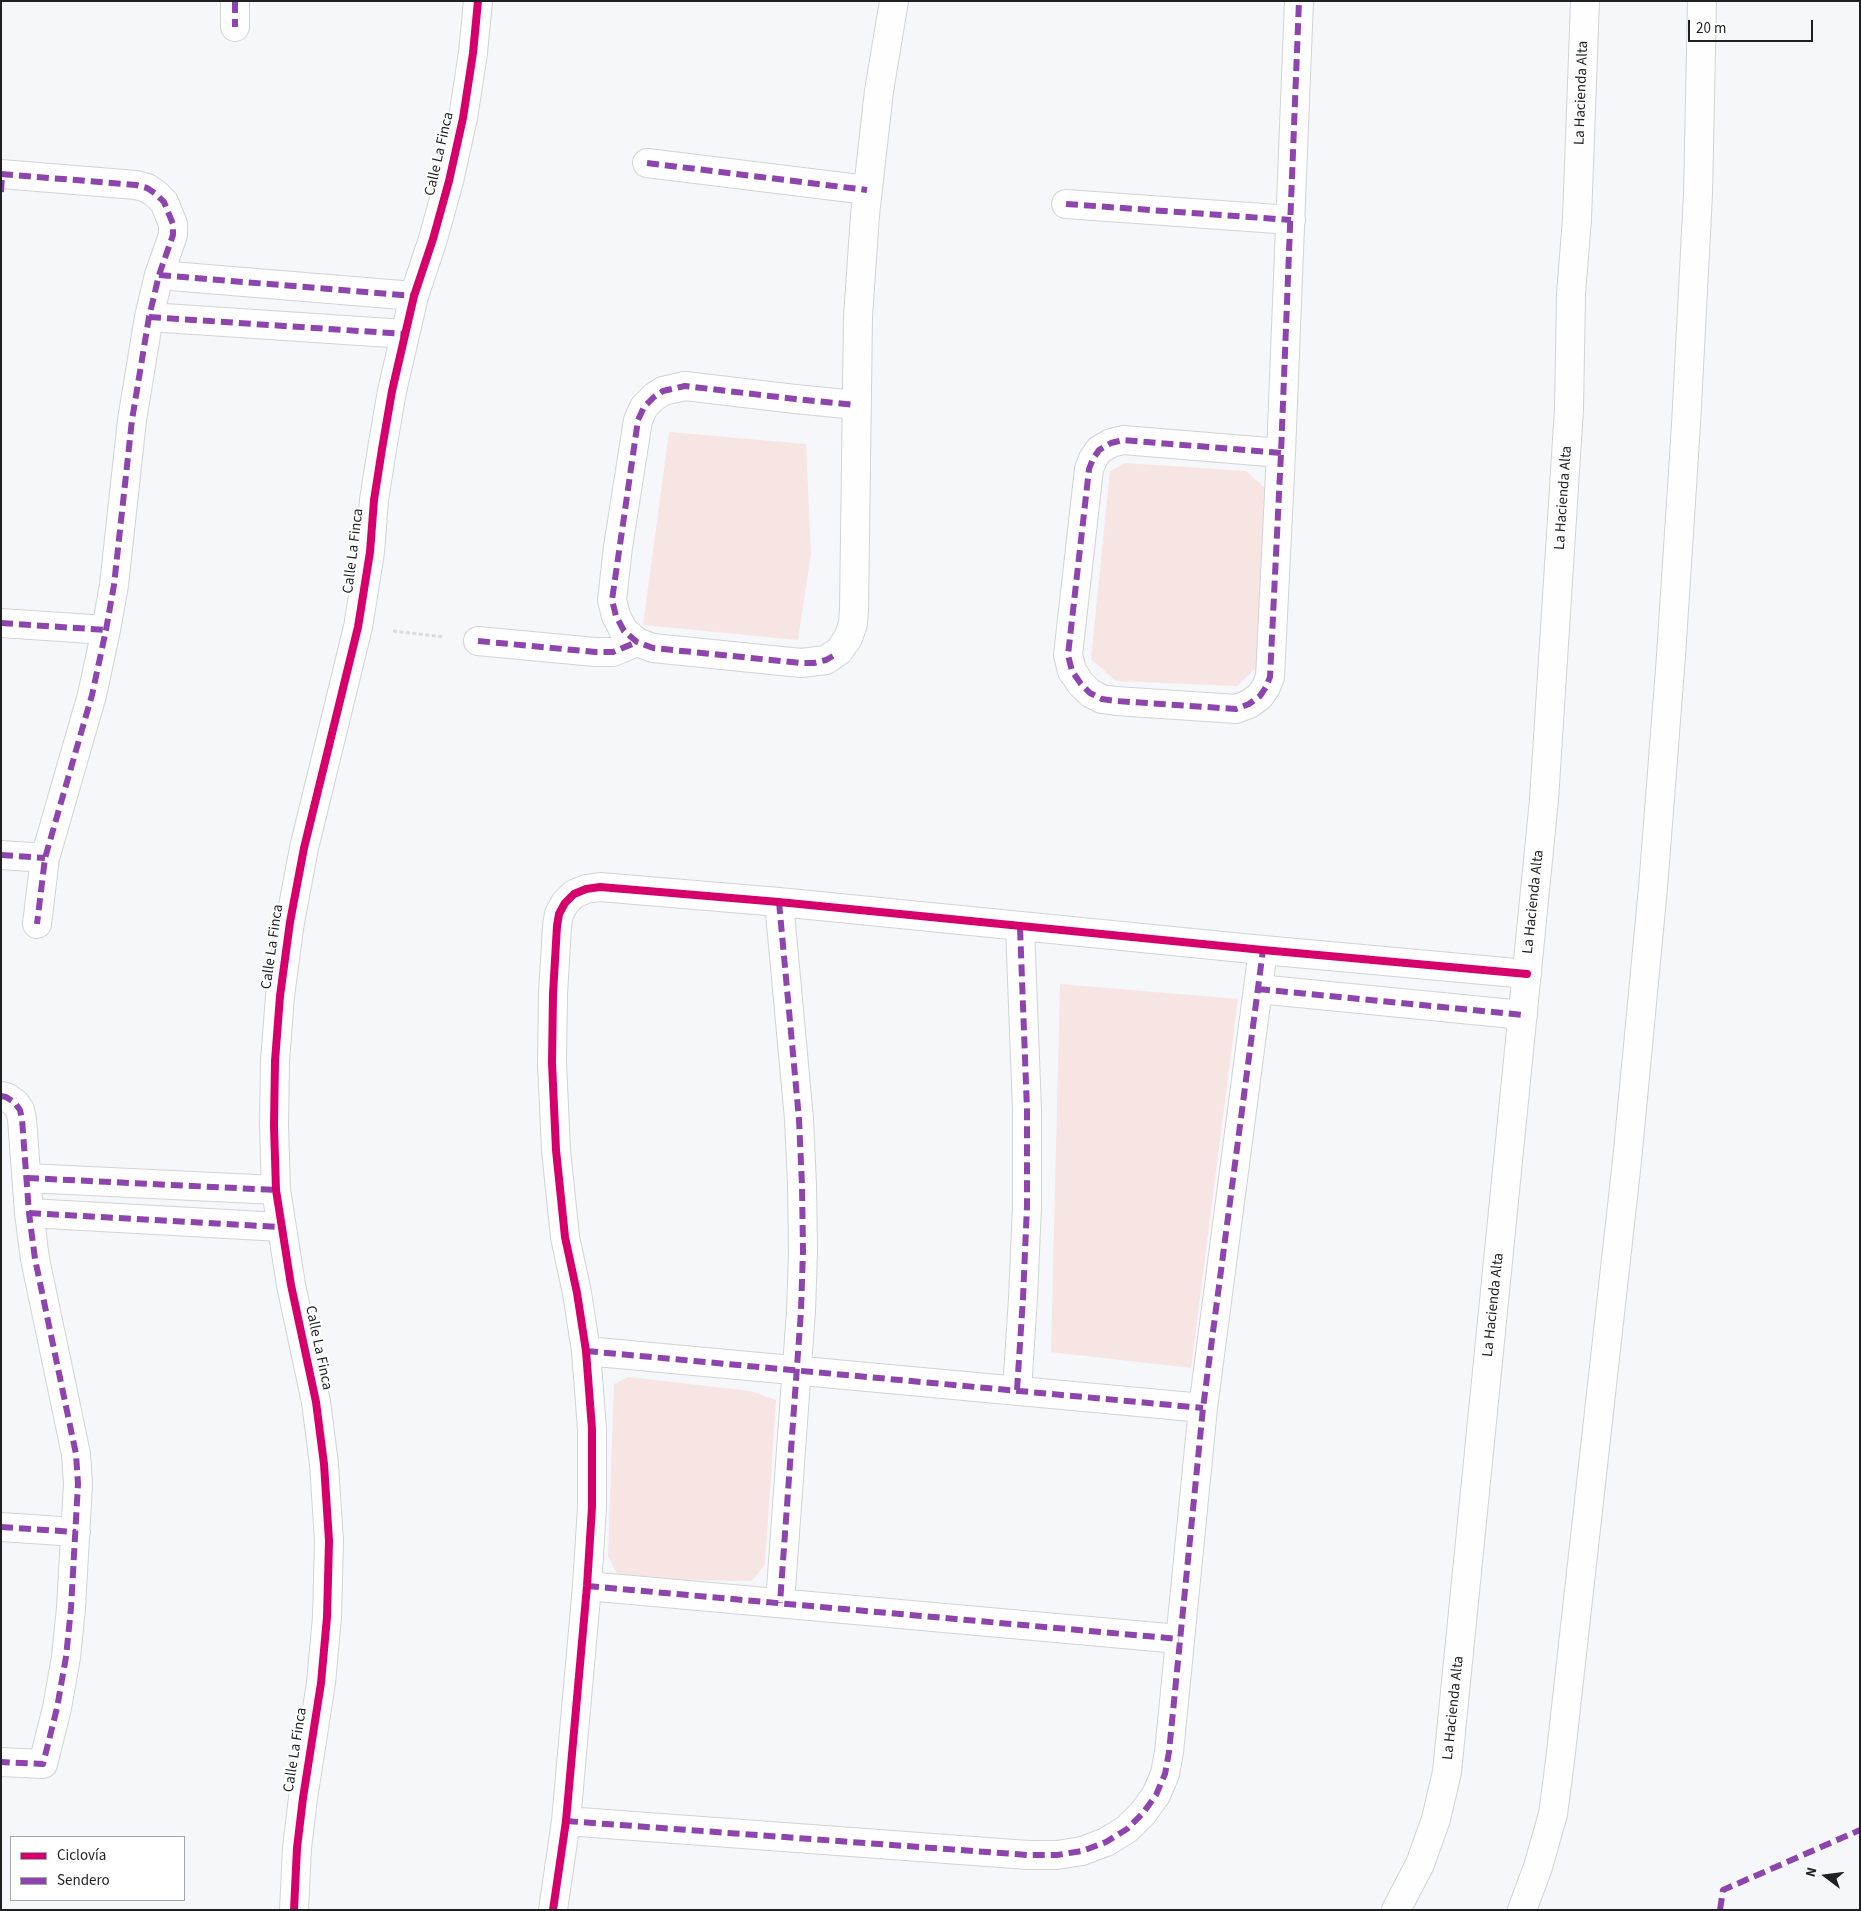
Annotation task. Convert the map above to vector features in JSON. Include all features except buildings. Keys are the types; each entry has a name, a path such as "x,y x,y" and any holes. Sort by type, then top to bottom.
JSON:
{"street":[{"name":"Calle La Finca","path":"294,1910 297,1848 321,1683 328,1617 329,1541 324,1464 316,1402 291,1285 276,1190 274,1126 275,1061 280,996 290,922 304,848 358,627 370,552 382,449 392,391 414,296 439,220 463,118 473,53 478,1"},
{"path":"856,404 795,400 685,386 663,391 654,396 644,407 638,420 612,600 616,616 624,631 637,642 653,648 801,663 814,663 826,660 839,651 848,638 853,624 858,317 867,190 879,91 894,1"},
{"path":"1281,453 1123,440 1111,443 1099,450 1089,469 1068,655 1072,671 1080,684 1090,693 1102,699 1116,701 1236,709 1249,704 1260,696 1270,677 1281,453 1291,220 1298,1"},
{"name":"La Hacienda Alta","path":"1396,1910 1420,1864 1436,1819 1447,1772 1527,974 1544,800 1569,409 1571,294 1577,219 1586,1"},
{"path":"1522,1910 1538,1867 1552,1814 1560,1761 1628,1161 1653,888 1678,550 1698,194 1702,1"},
{"path":"647,163 867,190"},
{"path":"2,180 136,185 147,188 164,202 173,224 173,235 159,275 149,317 132,420 114,585 106,630 92,696 45,858 37,924"},
{"path":"1066,204 1291,220"},
{"path":"159,275 414,296"},
{"path":"149,317 405,334"},
{"path":"1,622 106,630"},
{"path":"478,642 613,652 637,642"},
{"path":"1,856 45,858"},
{"path":"553,1910 566,1821 587,1586 592,1507 592,1448 586,1351 577,1293 565,1237 556,1150 552,1053 553,994 559,914 565,903 574,894 586,889 600,888 779,902 1020,927 1527,974"},
{"path":"779,902 799,1118 803,1251 780,1603"},
{"path":"1016,1390 1027,1206 1027,1110 1020,927"},
{"path":"566,1821 1028,1855 1057,1855 1082,1851 1106,1842 1127,1829 1143,1813 1156,1795 1165,1774 1169,1752 1203,1408 1263,950"},
{"path":"1258,989 1523,1014"},
{"path":"1,1096 15,1103 20,1110 35,1259 76,1454 78,1484 66,1657 57,1708 43,1764 1,1762"},
{"path":"27,1178 276,1190"},
{"path":"29,1213 281,1227"},
{"path":"586,1351 1203,1408"},
{"path":"1,1527 76,1532"},
{"path":"587,1586 1179,1639"}],"path":[{"path":"358,627 478,642"}],"shaded area":[{"path":"669,432 806,444 811,554 798,640 643,625"},
{"path":"1125,463 1246,471 1267,490 1259,665 1237,686 1116,681 1091,659 1110,471"},
{"path":"1060,984 1238,999 1191,1368 1051,1352"},
{"path":"629,1377 750,1391 776,1400 765,1564 752,1581 620,1579 608,1556 614,1384"}],"marked path":[{"path":"235,1 235,27"},
{"path":"1281,453 1123,440 1111,443 1099,450 1089,469 1068,655 1072,671 1090,693 1102,699 1116,701 1236,709 1249,704 1260,696 1270,677 1281,453 1299,1"},
{"path":"647,163 867,190"},
{"path":"1,174 136,185 147,188 164,202 173,224 173,235 159,275 149,317 132,420 114,585 106,630 92,695 45,858 37,924"},
{"path":"1,192 2,174"},
{"path":"1066,204 1291,220"},
{"path":"159,275 414,296"},
{"path":"149,317 405,334"},
{"path":"833,656 814,663 801,663 653,648 637,642 624,631 616,616 612,600 638,420 644,407 654,397 663,391 685,386 856,405"},
{"path":"1,623 106,630"},
{"path":"478,641 595,652 613,652 637,642"},
{"path":"1,855 45,858"},
{"path":"779,902 799,1119 803,1251 801,1311 780,1603"},
{"path":"1017,1390 1027,1206 1027,1110 1020,927"},
{"path":"566,1821 1028,1855 1057,1855 1082,1851 1106,1842 1127,1829 1143,1813 1156,1795 1165,1774 1169,1752 1203,1408 1263,950"},
{"path":"1258,989 1523,1015"},
{"path":"1,1096 15,1103 20,1110 22,1119 29,1213 35,1259 76,1454 78,1484 71,1608 66,1657 57,1708 43,1764 1,1762"},
{"path":"27,1178 276,1190"},
{"path":"29,1213 281,1227"},
{"path":"586,1351 1203,1408"},
{"path":"1,1527 76,1532"},
{"path":"587,1586 1179,1639"},
{"path":"1720,1910 1723,1890 1860,1830"}],"cycle path":[{"path":"294,1910 297,1848 321,1683 327,1617 329,1541 324,1464 316,1402 291,1285 276,1190 274,1126 275,1061 280,996 290,922 304,848 358,627 370,552 374,500 392,391 414,296 433,239 449,181 463,118 473,53 478,1"},
{"path":"553,1910 566,1821 587,1586 592,1507 592,1429 586,1351 577,1293 565,1237 556,1150 552,1063 553,994 557,926 559,914 565,903 574,894 586,889 600,887 779,902 1527,974"}]}
